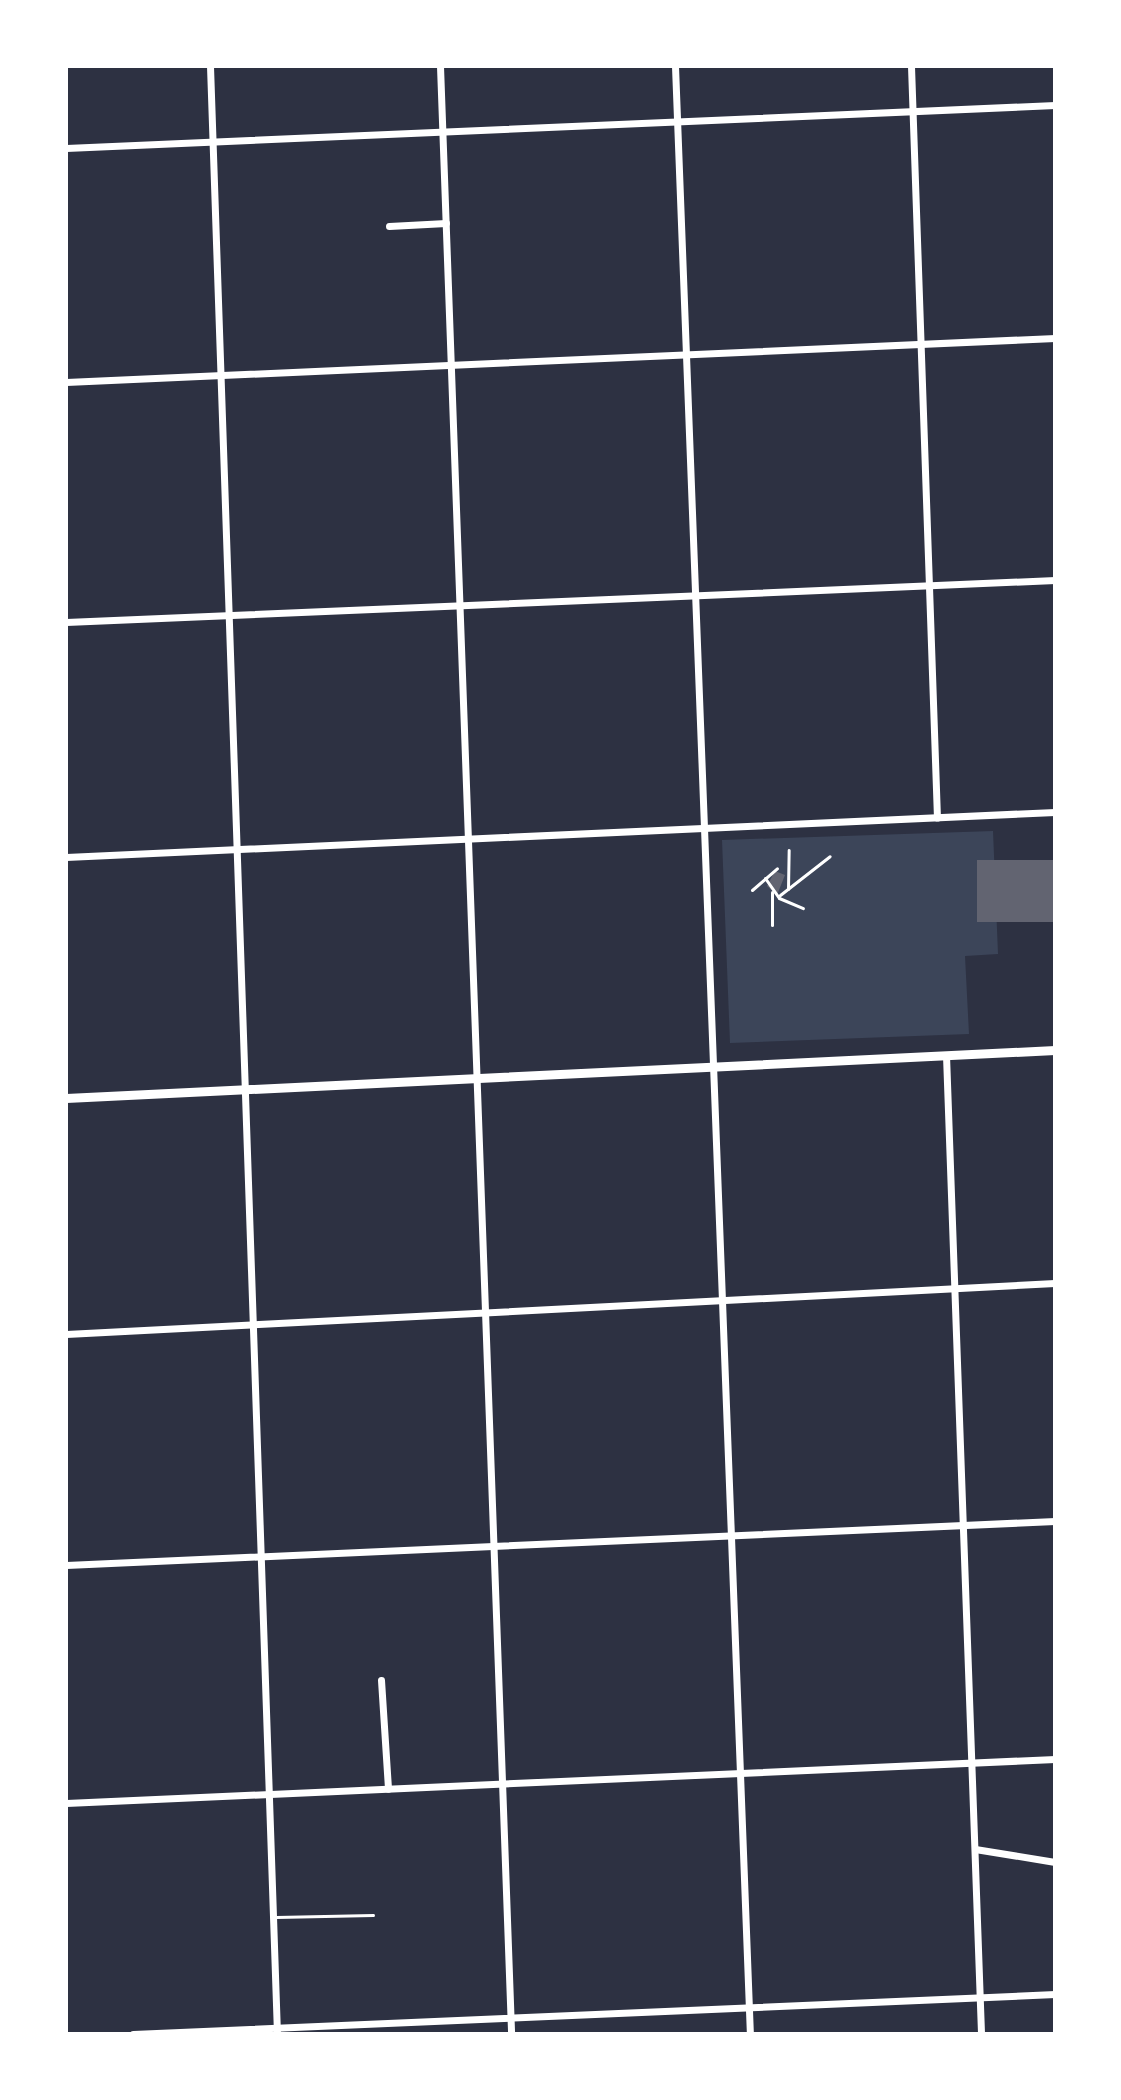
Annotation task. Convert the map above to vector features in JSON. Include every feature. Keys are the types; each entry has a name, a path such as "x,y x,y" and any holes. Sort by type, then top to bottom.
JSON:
{"street":[{"path":"210,66 277,2031"},
{"path":"440,66 496,1546 501,1787 511,2034"},
{"path":"675,66 750,2034"},
{"path":"911,66 937,818"},
{"path":"66,148 1055,105"},
{"path":"389,226 446,223"},
{"path":"66,382 1055,338"},
{"path":"66,622 1055,580"},
{"path":"66,857 1055,812"},
{"path":"66,1098 1055,1050"},
{"path":"946,1055 981,2034"},
{"path":"66,1334 723,1303 1055,1283"},
{"path":"66,1565 1055,1521"},
{"path":"381,1680 388,1789"},
{"path":"66,1803 267,1793 501,1787 1055,1759"},
{"path":"975,1849 1055,1862"},
{"path":"133,2034 277,2031 1055,1994"}],"lane":[{"path":"272,1917 373,1915"}],"path":[{"path":"788,889 789,850"},
{"path":"780,895 830,856"},
{"path":"752,890 777,868"},
{"path":"765,878 772,892 772,925"},
{"path":"772,892 803,908"}],"shaded area":[{"path":"993,831 998,954 965,956 969,1034 730,1043 722,840"}],"building":[{"path":"977,860 1055,860 1055,922 977,922"},
{"path":"775,871 785,875 777,895 767,886"}]}
